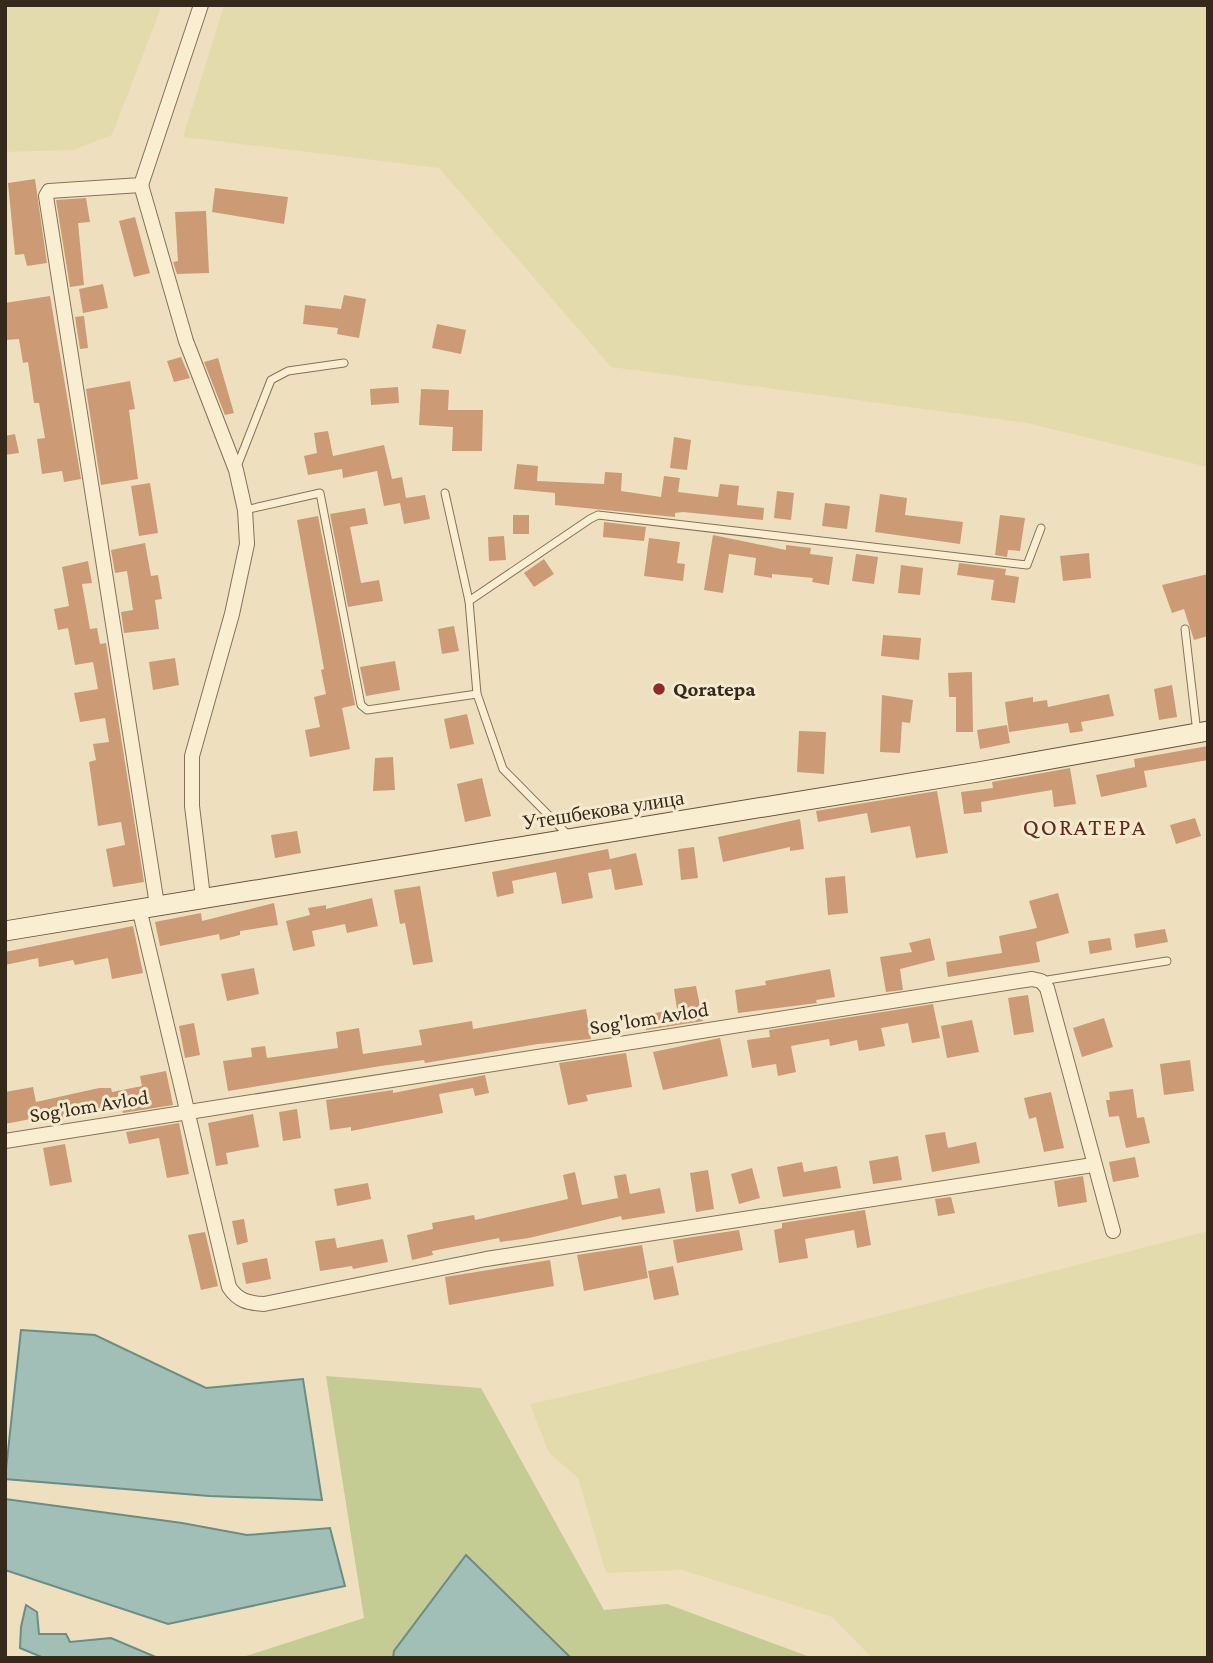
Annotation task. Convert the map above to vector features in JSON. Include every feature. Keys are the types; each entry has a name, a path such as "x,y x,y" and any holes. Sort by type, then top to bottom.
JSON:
{"main road":[{"name":"Утешбекова улица","path":"5,931 978,772 1202,732"}],"street":[{"path":"201,5 141,185 186,341 236,470 245,510 247,544 232,614 192,755 192,806 203,897"},
{"path":"141,185 49,191 46,196 148,906 189,1111 229,1287 236,1298 264,1304 486,1259 1093,1164"},
{"name":"Sog'lom Avlod","path":"5,1141 1032,979 1041,981"},
{"path":"1041,981 1050,998 1113,1231"}],"lane":[{"path":"236,470 271,380 288,371 344,363"},
{"path":"245,510 320,493 361,705 367,710 477,694"},
{"path":"445,493 470,601 477,694 503,769 571,838"},
{"path":"470,601 598,515 1027,565 1041,528"},
{"path":"1185,629 1202,732"},
{"path":"1041,981 1167,961"}],"shaded area":[{"path":"5,5 153,5 161,8 112,135 73,150 5,152"},
{"path":"224,5 1208,5 1208,467 1027,423 611,367 439,168 183,137"},
{"path":"1208,1231 1208,1658 872,1658 832,1617 682,1570 606,1573 578,1478 549,1453 530,1404 592,1390"}],"green space":[{"path":"326,1376 481,1388 604,1610 667,1604 813,1658 240,1658 364,1618"}],"water":[{"path":"21,1330 95,1335 206,1388 303,1379 322,1500 209,1496 5,1479"},
{"path":"5,1499 182,1523 247,1535 330,1528 345,1586 168,1624 5,1570"},
{"path":"466,1555 571,1658 393,1658 394,1651"},
{"path":"26,1605 37,1612 39,1634 66,1634 70,1642 111,1638 158,1658 44,1658 20,1648"}],"building":[{"path":"35,179 47,263 27,266 24,254 15,255 8,183"},
{"path":"215,188 288,197 284,224 212,212"},
{"path":"86,198 90,222 78,223 84,285 70,287 56,200"},
{"path":"206,211 209,273 177,274 173,262 178,261 175,212"},
{"path":"135,217 150,273 134,277 119,221"},
{"path":"103,284 108,308 83,313 79,289"},
{"path":"344,295 366,299 359,338 337,334 338,328 303,324 305,305 341,309"},
{"path":"50,296 81,479 64,482 62,471 42,474 37,439 45,438 39,403 34,403 28,362 23,363 19,339 5,340 5,303"},
{"path":"84,316 88,348 80,349 75,317"},
{"path":"437,324 466,330 461,354 432,348"},
{"path":"181,357 190,378 174,382 167,361"},
{"path":"218,358 234,413 225,415 204,362"},
{"path":"130,381 135,409 129,410 138,479 101,485 86,389"},
{"path":"398,387 399,403 371,405 370,389"},
{"path":"421,389 449,390 448,410 483,410 482,451 452,451 453,427 419,425"},
{"path":"328,431 333,456 384,445 392,479 402,477 406,498 425,495 430,519 404,524 400,503 384,506 377,471 343,478 342,469 308,475 304,456 317,453 314,433"},
{"path":"15,434 19,453 5,455 5,436"},
{"path":"674,437 691,440 687,470 670,468"},
{"path":"517,464 538,466 537,481 604,484 605,472 622,473 621,491 661,497 664,476 680,478 678,492 718,497 720,484 739,486 737,505 764,508 763,520 683,512 675,513 675,517 555,505 555,493 514,489"},
{"path":"150,483 158,533 139,536 131,486"},
{"path":"777,491 794,493 791,520 774,518"},
{"path":"880,494 907,498 905,515 963,522 960,544 875,532"},
{"path":"825,503 850,506 847,529 822,526"},
{"path":"365,508 368,524 350,527 361,583 379,580 383,601 348,607 330,514"},
{"path":"513,515 529,515 529,534 513,534"},
{"path":"1000,515 1025,518 1020,551 1008,550 1007,557 995,555"},
{"path":"318,516 355,705 342,708 350,749 310,757 305,730 320,727 314,697 326,694 321,670 324,669 297,520"},
{"path":"604,522 646,527 644,541 603,537"},
{"path":"713,535 786,550 786,545 811,548 810,554 833,557 829,585 812,582 813,578 754,575 756,558 729,554 723,593 704,590"},
{"path":"504,536 506,560 489,561 488,537"},
{"path":"649,538 680,542 677,563 685,564 683,581 644,576"},
{"path":"145,543 151,576 158,575 162,599 155,600 159,629 124,633 121,612 133,610 127,571 115,573 111,550"},
{"path":"1089,553 1091,578 1063,581 1060,556"},
{"path":"856,554 878,557 874,584 852,581"},
{"path":"544,559 554,574 534,587 524,573"},
{"path":"88,561 92,583 82,584 90,629 97,628 100,644 106,643 144,882 113,887 106,849 125,845 121,822 98,826 89,762 96,760 93,744 109,742 105,718 80,722 74,693 98,689 93,662 75,665 68,628 58,630 54,609 69,606 62,567"},
{"path":"959,563 1006,569 1005,575 1019,577 1015,603 991,600 994,580 957,575"},
{"path":"901,565 923,568 920,595 898,593"},
{"path":"1208,574 1208,636 1194,640 1184,609 1172,613 1162,585"},
{"path":"454,626 459,651 442,654 438,629"},
{"path":"883,635 921,638 919,660 881,656"},
{"path":"175,658 179,685 153,690 149,662"},
{"path":"395,661 400,690 366,696 360,667"},
{"path":"972,672 973,732 956,732 956,697 949,697 948,673"},
{"path":"1172,685 1177,717 1159,720 1154,689"},
{"path":"1109,694 1114,716 1081,722 1083,731 1070,733 1068,723 1009,732 1005,702 1033,697 1033,702 1047,700 1048,707"},
{"path":"882,695 913,700 910,723 902,722 900,753 880,752"},
{"path":"467,714 474,744 450,749 444,719"},
{"path":"1007,725 1010,743 980,749 977,730"},
{"path":"799,731 826,732 824,774 797,772"},
{"path":"1208,746 1208,760 1144,771 1147,787 1101,797 1096,775 1135,767 1134,759"},
{"path":"393,757 395,790 373,791 375,758"},
{"path":"1070,768 1076,804 1054,807 1052,790 981,802 982,812 964,814 961,792 993,788 992,782"},
{"path":"482,778 491,816 465,822 457,784"},
{"path":"937,791 948,853 916,858 910,826 871,833 867,813 818,822 816,811"},
{"path":"1195,818 1201,836 1176,844 1170,825"},
{"path":"800,819 804,849 790,851 790,847 723,862 718,837"},
{"path":"297,831 301,853 275,858 271,835"},
{"path":"694,847 698,878 681,880 678,849"},
{"path":"608,849 610,859 636,853 643,885 615,890 611,869 588,873 593,898 562,904 556,872 512,881 514,893 497,897 492,872"},
{"path":"845,876 848,913 828,915 825,878"},
{"path":"420,886 433,962 413,965 405,923 400,924 394,890"},
{"path":"1058,893 1069,933 1036,942 1040,962 948,977 946,962 1002,953 999,936 1037,928 1029,901"},
{"path":"372,898 378,926 347,933 345,924 312,931 315,946 293,951 286,921 310,915 308,908 326,905 326,909"},
{"path":"274,903 278,925 240,931 240,935 220,940 219,934 160,946 155,922 201,913 202,921"},
{"path":"133,926 143,973 112,979 108,958 75,965 73,960 39,967 38,958 5,965 5,952"},
{"path":"1165,929 1168,942 1136,948 1134,934"},
{"path":"930,938 935,960 900,969 903,990 886,992 880,957 912,952 909,943"},
{"path":"1110,938 1112,950 1090,954 1088,941"},
{"path":"254,968 259,994 227,1001 221,974"},
{"path":"830,969 835,997 816,1000 817,1003 738,1013 735,990 766,985 765,981"},
{"path":"696,986 703,1021 646,1030 644,1015 677,1009 674,989"},
{"path":"1028,995 1034,1032 1014,1035 1008,998"},
{"path":"933,1004 940,1038 912,1043 908,1023 881,1028 885,1046 859,1051 857,1040 830,1046 829,1039 791,1046 796,1072 778,1076 776,1064 752,1068 747,1040 770,1037 769,1030"},
{"path":"586,1009 591,1039 538,1044 425,1063 424,1060 381,1066 228,1091 223,1061 252,1057 251,1048 265,1046 267,1058 338,1048 336,1032 359,1028 363,1054 422,1045 419,1030 472,1021 473,1029"},
{"path":"1104,1018 1113,1047 1082,1057 1073,1028"},
{"path":"972,1020 979,1052 947,1058 941,1026"},
{"path":"194,1023 200,1055 185,1058 179,1026"},
{"path":"720,1038 728,1076 663,1090 653,1052"},
{"path":"626,1053 632,1087 586,1095 588,1101 568,1105 559,1063"},
{"path":"1190,1060 1194,1091 1164,1095 1160,1064"},
{"path":"166,1071 173,1105 123,1113 122,1109 107,1112 106,1109 52,1121 51,1115 5,1124 5,1092 33,1087 36,1102 99,1088 111,1088 112,1092 142,1086 140,1076"},
{"path":"485,1075 489,1093 475,1096 473,1088 439,1094 443,1113 351,1131 351,1127 330,1130 326,1100 393,1090 393,1093"},
{"path":"1133,1089 1137,1118 1144,1117 1150,1143 1126,1148 1119,1116 1109,1117 1106,1100 1110,1100 1109,1092"},
{"path":"1051,1092 1064,1148 1044,1152 1036,1117 1029,1119 1024,1098"},
{"path":"297,1109 301,1138 283,1141 279,1112"},
{"path":"253,1114 259,1147 226,1153 228,1164 216,1166 208,1123"},
{"path":"179,1123 189,1174 167,1178 159,1138 129,1144 126,1132"},
{"path":"945,1132 948,1148 976,1142 980,1163 932,1172 925,1135"},
{"path":"65,1144 72,1182 50,1186 43,1148"},
{"path":"898,1156 902,1180 873,1184 869,1161"},
{"path":"1135,1157 1139,1177 1113,1182 1109,1162"},
{"path":"802,1162 804,1172 837,1166 841,1188 783,1197 777,1167"},
{"path":"752,1168 760,1198 739,1204 731,1174"},
{"path":"708,1170 714,1209 696,1212 690,1173"},
{"path":"575,1172 582,1205 618,1198 614,1176 626,1174 630,1194 660,1188 665,1213 622,1220 621,1216 529,1238 500,1242 499,1238 432,1251 433,1255 412,1260 407,1235 433,1229 432,1223 474,1215 475,1220 568,1199 563,1175"},
{"path":"1083,1176 1087,1202 1058,1207 1054,1181"},
{"path":"368,1183 371,1199 337,1206 334,1189"},
{"path":"951,1197 955,1213 938,1216 935,1199"},
{"path":"865,1210 871,1245 857,1248 854,1230 805,1239 808,1258 779,1263 774,1230 782,1228 782,1223"},
{"path":"244,1219 248,1242 237,1245 232,1221"},
{"path":"739,1230 743,1250 677,1263 673,1240"},
{"path":"205,1232 218,1286 201,1290 188,1235"},
{"path":"335,1238 337,1248 383,1239 388,1262 353,1269 352,1266 320,1271 315,1241"},
{"path":"642,1245 648,1278 584,1291 577,1255"},
{"path":"267,1258 271,1279 246,1284 242,1263"},
{"path":"550,1260 554,1286 449,1305 445,1277"},
{"path":"673,1266 679,1295 654,1300 648,1271"}],"place":[{"name":"Qoratepa","path":"659,689"}],"district":[{"name":"QORATEPA","path":"1085,826"}]}
